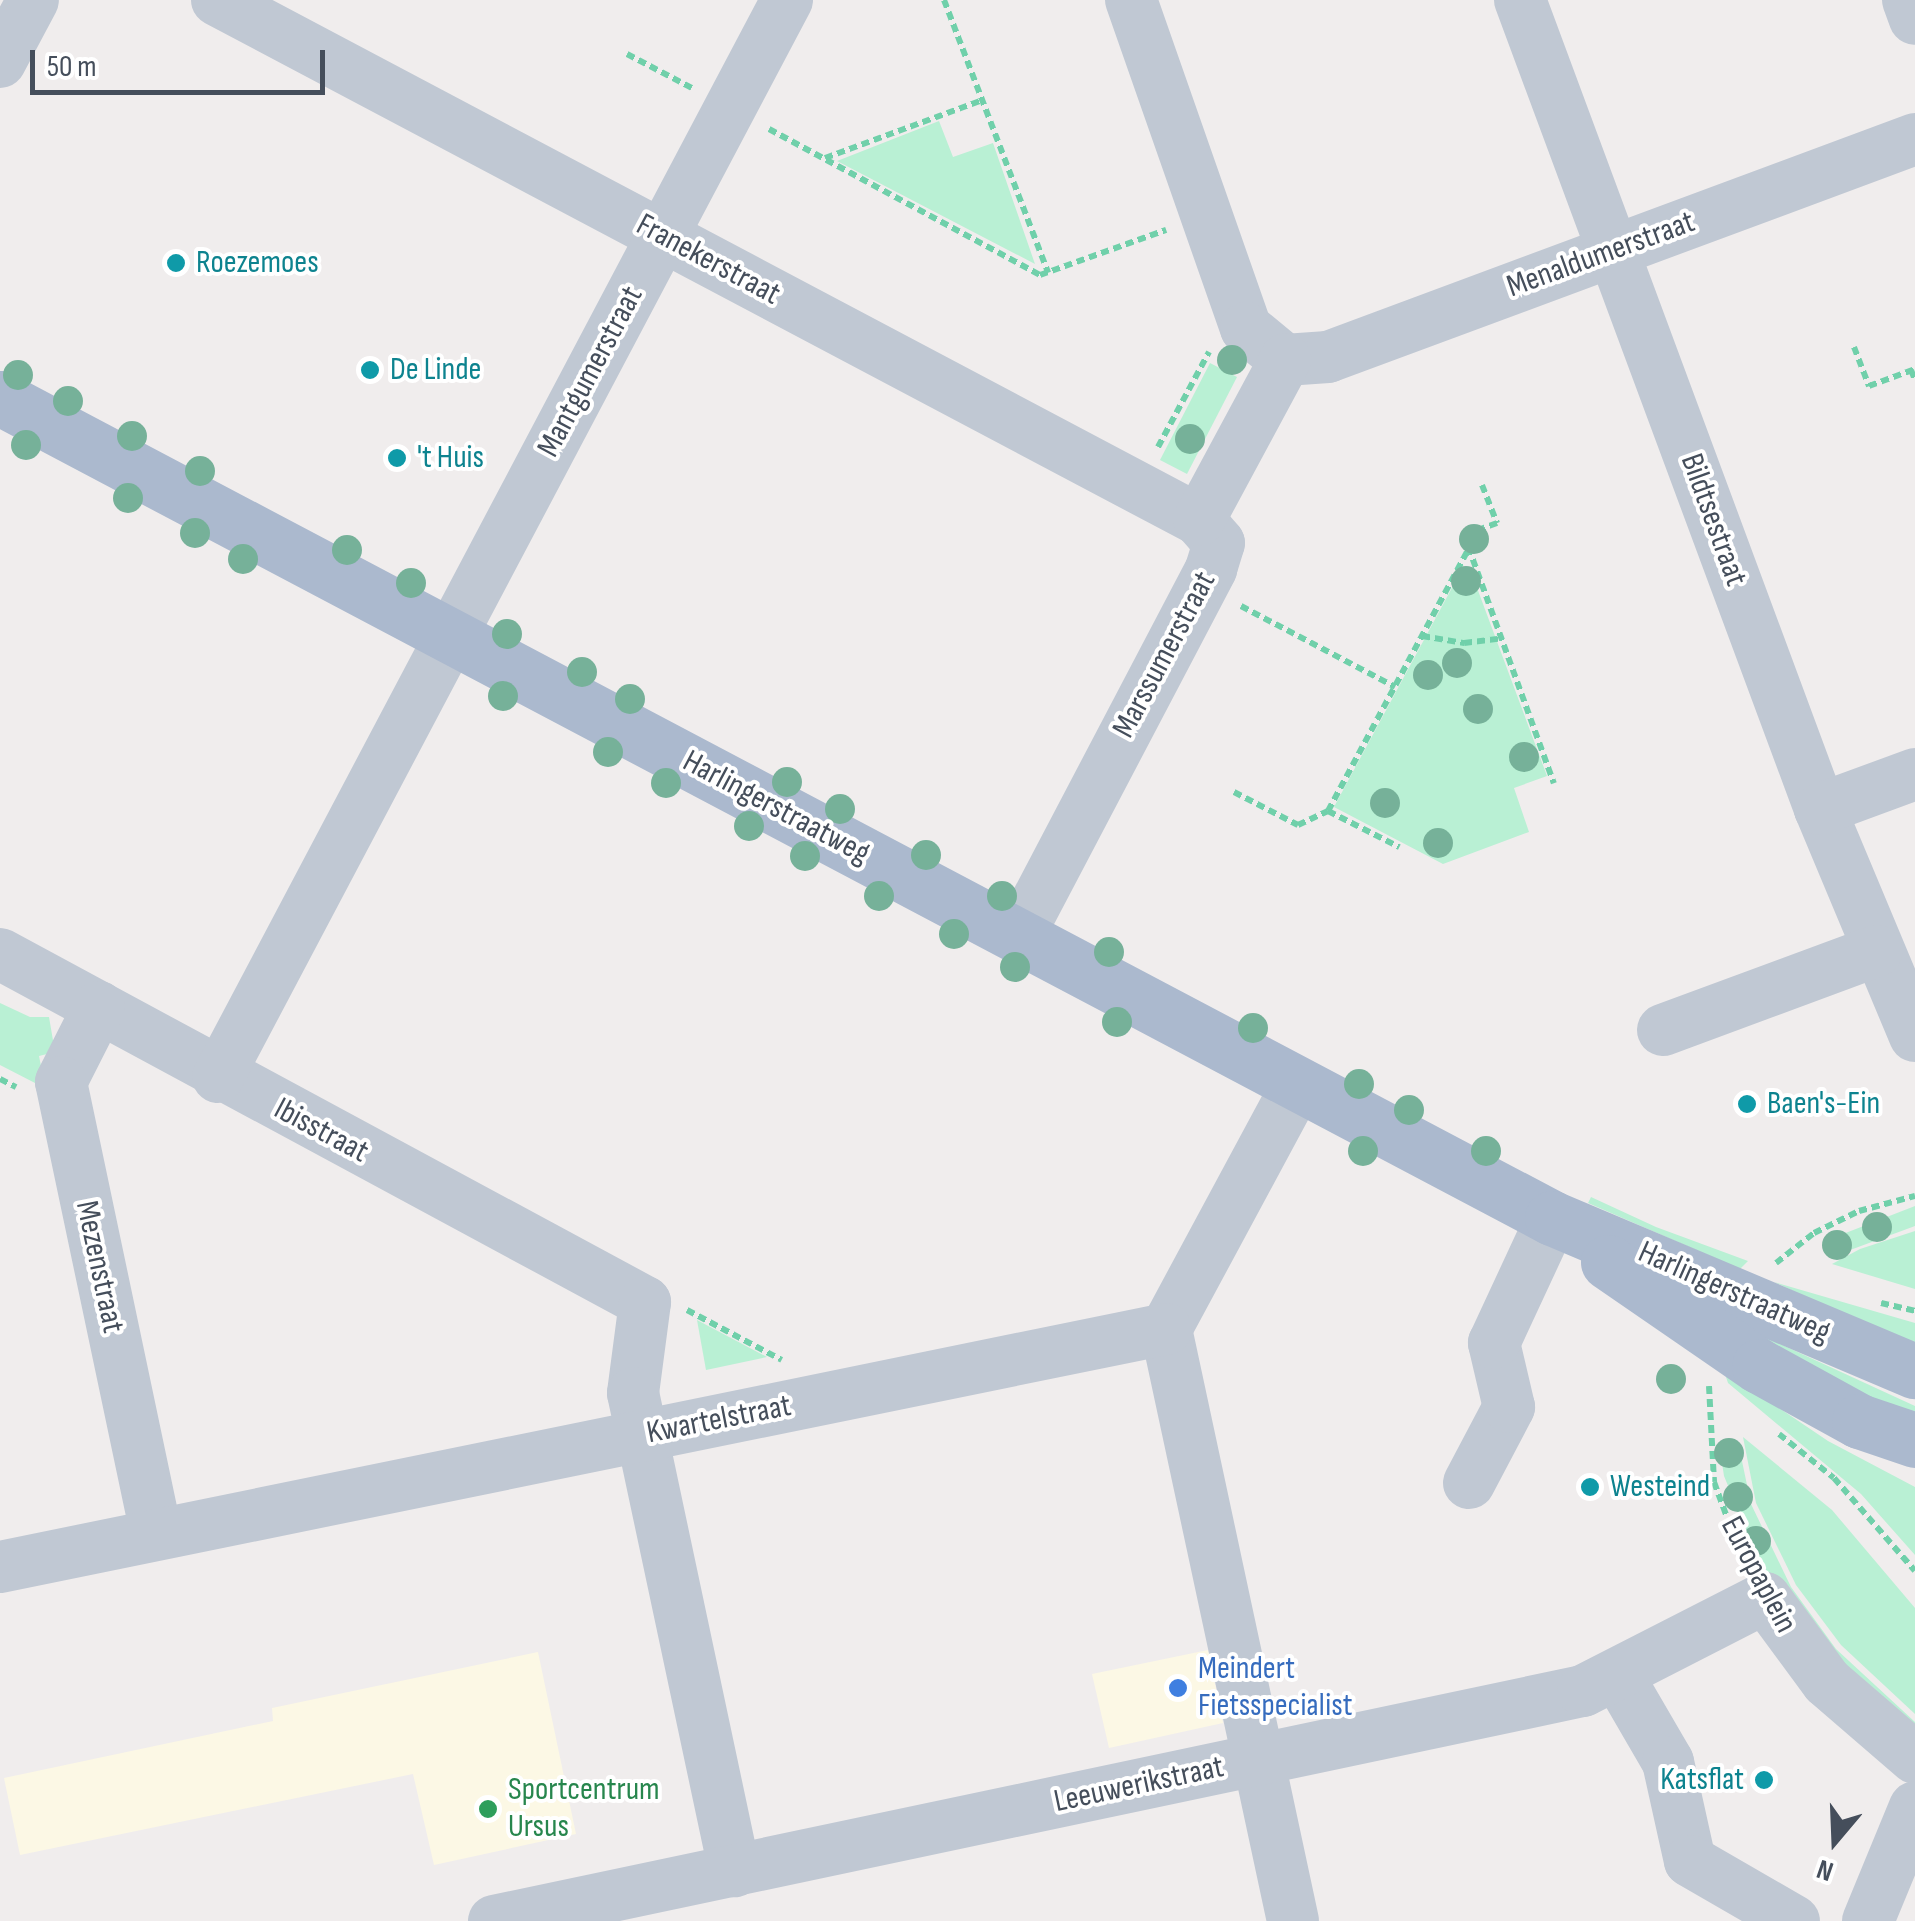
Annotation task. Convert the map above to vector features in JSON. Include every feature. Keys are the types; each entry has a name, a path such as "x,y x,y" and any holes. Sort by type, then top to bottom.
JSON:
{"main road":[{"name":"Harlingerstraatweg","path":"0,398 1552,1218 1915,1371"},
{"name":"Harlingerstraatweg","path":"1552,1218 1722,1344 1859,1420 1915,1440"},
{"name":"Harlingerstraatweg","path":"1859,1420 1886,1448 1915,1464"}],"street":[{"path":"0,62 33,0"},
{"name":"Franekerstraat","path":"217,0 1199,520"},
{"name":"Mantgumerstraat","path":"218,1077 787,0"},
{"path":"1131,0 1210,214 1265,344"},
{"name":"Bildtsestraat","path":"1520,0 1820,808 1915,1036"},
{"path":"1908,0 1915,19"},
{"name":"Menaldumerstraat","path":"1265,344 1328,357 1915,139"},
{"name":"Marssumerstraat","path":"1018,936 1211,569 1219,543 1199,520 1265,344"},
{"path":"1820,808 1915,774"},
{"path":"1663,1030 1877,952"},
{"name":"Ibisstraat","path":"0,954 218,1077 645,1302"},
{"name":"Mezenstraat","path":"99,1007 61,1082 156,1534"},
{"path":"1293,1921 1260,1760 1245,1714 1166,1328 1298,1084"},
{"path":"1469,1484 1510,1407 1494,1343 1552,1218"},
{"path":"645,1302 633,1393 735,1871"},
{"name":"Kwartelstraat","path":"0,1566 1166,1328"},
{"name":"Leeuwerikstraat","path":"494,1921 595,1911 735,1871 1582,1692 1765,1598"},
{"name":"Europaplein","path":"1765,1598 1828,1682 1915,1758"},
{"path":"1618,1676 1668,1762 1690,1861 1794,1921"},
{"path":"1885,1910 1915,1807"}],"path":[{"path":"944,0 1048,273"},
{"path":"627,54 1040,276 1210,214"},
{"path":"825,158 982,100"},
{"path":"1136,486 1215,341 1265,344"},
{"path":"1854,348 1868,386 1913,369 1915,380"},
{"path":"1482,485 1496,524 1464,534 1554,783"},
{"path":"1234,792 1298,826 1328,811 1469,548"},
{"path":"1276,626 1394,687"},
{"path":"1422,636 1464,643 1502,638"},
{"path":"1328,811 1399,847"},
{"path":"1772,1266 1829,1226 1915,1196"},
{"path":"645,1302 663,1297 847,1395"},
{"name":"Europaplein","path":"1721,1391 1709,1383 1714,1482 1737,1548 1765,1598"},
{"path":"1765,1423 1834,1478 1915,1570"}],"shaded area":[{"path":"1208,1650 1223,1723 1109,1748 1092,1674"},
{"path":"538,1652 576,1834 434,1865 413,1774 20,1855 4,1778 273,1721 272,1708"}],"green space":[{"path":"939,121 953,157 993,143 1035,264 837,161"},
{"path":"1210,363 1237,377 1187,474 1160,460"},
{"path":"1470,569 1547,776 1514,788 1529,832 1443,864 1334,807 1461,571"},
{"path":"0,1003 30,1017 49,1017 55,1052 39,1056 42,1071 35,1083 0,1065"},
{"path":"1591,1197 1656,1227 1748,1261 1740,1269 1588,1203"},
{"path":"1915,1206 1915,1226 1834,1256 1825,1241"},
{"path":"1915,1231 1915,1289 1832,1264 1860,1249"},
{"path":"1774,1282 1915,1323 1915,1348"},
{"path":"697,1320 767,1357 706,1370"},
{"path":"1741,1326 1915,1406 1915,1427"},
{"path":"1724,1371 1828,1441 1915,1487 1915,1555 1861,1494 1728,1383"},
{"path":"1743,1437 1832,1510 1915,1608 1915,1714 1841,1645 1796,1585 1756,1503"},
{"path":"1738,1442 1751,1504 1791,1587 1836,1649 1915,1722 1915,1744 1770,1588 1724,1476 1719,1444"}],"place":[{"name":"Roezemoes","path":"176,263"},
{"name":"De Linde","path":"370,370"},
{"name":"'t Huis","path":"397,458"},
{"name":"Baen's-Ein","path":"1747,1104"},
{"name":"Westeind","path":"1590,1487"},
{"name":"Meindert Fietsspecialist","path":"1178,1688"},
{"name":"Katsflat","path":"1764,1780"},
{"name":"Sportcentrum Ursus","path":"488,1809"}]}
